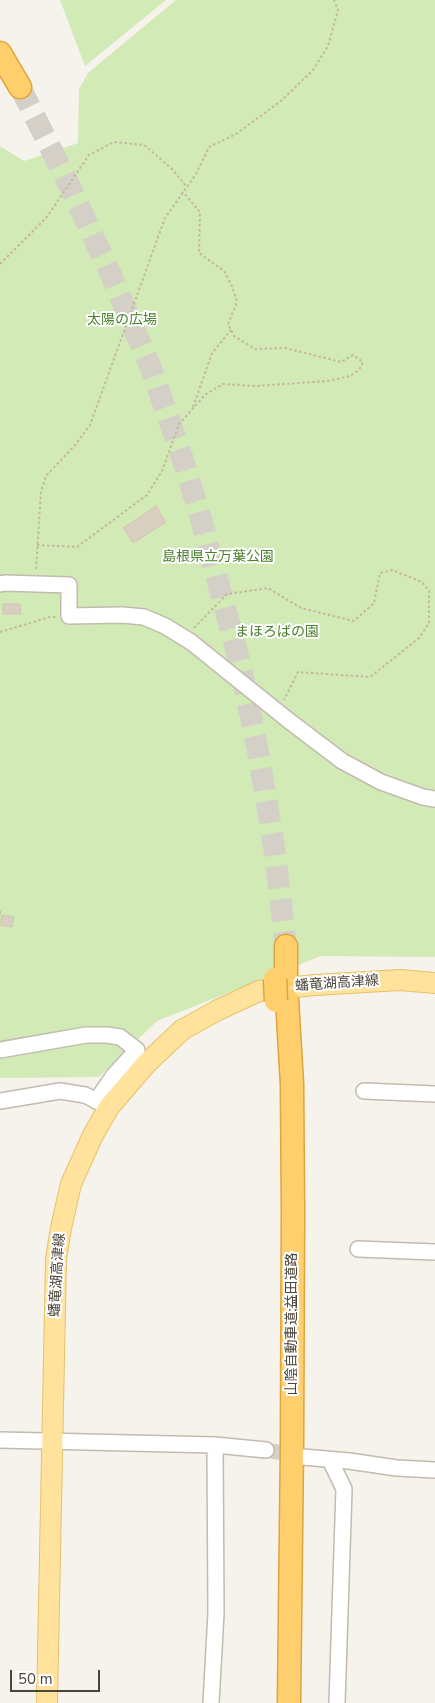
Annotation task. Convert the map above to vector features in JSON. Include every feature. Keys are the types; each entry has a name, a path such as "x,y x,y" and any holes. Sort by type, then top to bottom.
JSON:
{"highway":[{"name":"山陰自動車道;益田道路","path":"280,948 284,1104 280,1703"},
{"name":"山陰自動車道;益田道路","path":"281,989 292,1084 292,1465 289,1703"}],"main road":[{"name":"蟠竜湖高津線","path":"48,1703 56,1259 60,1228 71,1184 93,1136 102,1104 182,1030 218,1010 259,991 315,985 400,980 435,982"}],"street":[{"path":"0,584 36,583 69,585 69,616 122,615 144,617 164,626 191,642 288,720 342,760 381,782 423,797 435,799"},
{"path":"0,1050 86,1035 107,1034 120,1037 137,1050 114,1075 102,1104 85,1095 60,1091 0,1101"},
{"path":"364,1091 435,1094"},
{"path":"358,1249 435,1252"},
{"path":"0,1440 215,1445 266,1450"},
{"path":"211,1703 216,1613 215,1445"},
{"path":"303,1457 349,1460 397,1468 435,1470"},
{"path":"330,1460 344,1488 337,1703"}],"path":[{"path":"36,583 41,492 46,476 75,445 90,425 165,218 196,174 209,148 236,134 281,101 313,70 328,46 338,10 334,0"},
{"path":"0,264 46,218 89,154 114,142 144,145 171,168 187,186"},
{"path":"37,545 77,547 147,495 162,471 179,424 206,394 223,384 256,386 328,381 350,376 359,370 363,362 353,355 341,362 285,348 254,349 234,336 228,324 237,302 232,286 224,271 199,253 200,212 183,192"},
{"path":"192,410 212,353 231,330"},
{"path":"192,630 227,594 268,588 301,608 354,621 374,603 380,573 392,570 422,582 429,591 429,623 419,638 370,676 298,672 282,704"},
{"path":"0,632 50,617 69,616"}],"green space":[{"path":"60,0 166,0 85,66"},
{"name":"島根県立万葉公園","path":"176,0 435,0 435,957 321,956 157,1021 99,1077 0,1078 0,146 24,161 78,143 79,89 88,73"}],"building":[{"path":"156,506 166,522 133,543 123,528"},
{"path":"3,604 20,604 21,614 3,614"},
{"path":"2,915 14,917 12,927 0,925"}],"tunnel":[{"path":"20,87 74,195 151,368 200,515 240,664 257,746 274,846 286,946"},
{"path":"266,1450 301,1456"}],"park label":[{"name":"太陽の広場","path":"122,321"},
{"name":"まほろばの園","path":"277,633"}]}
